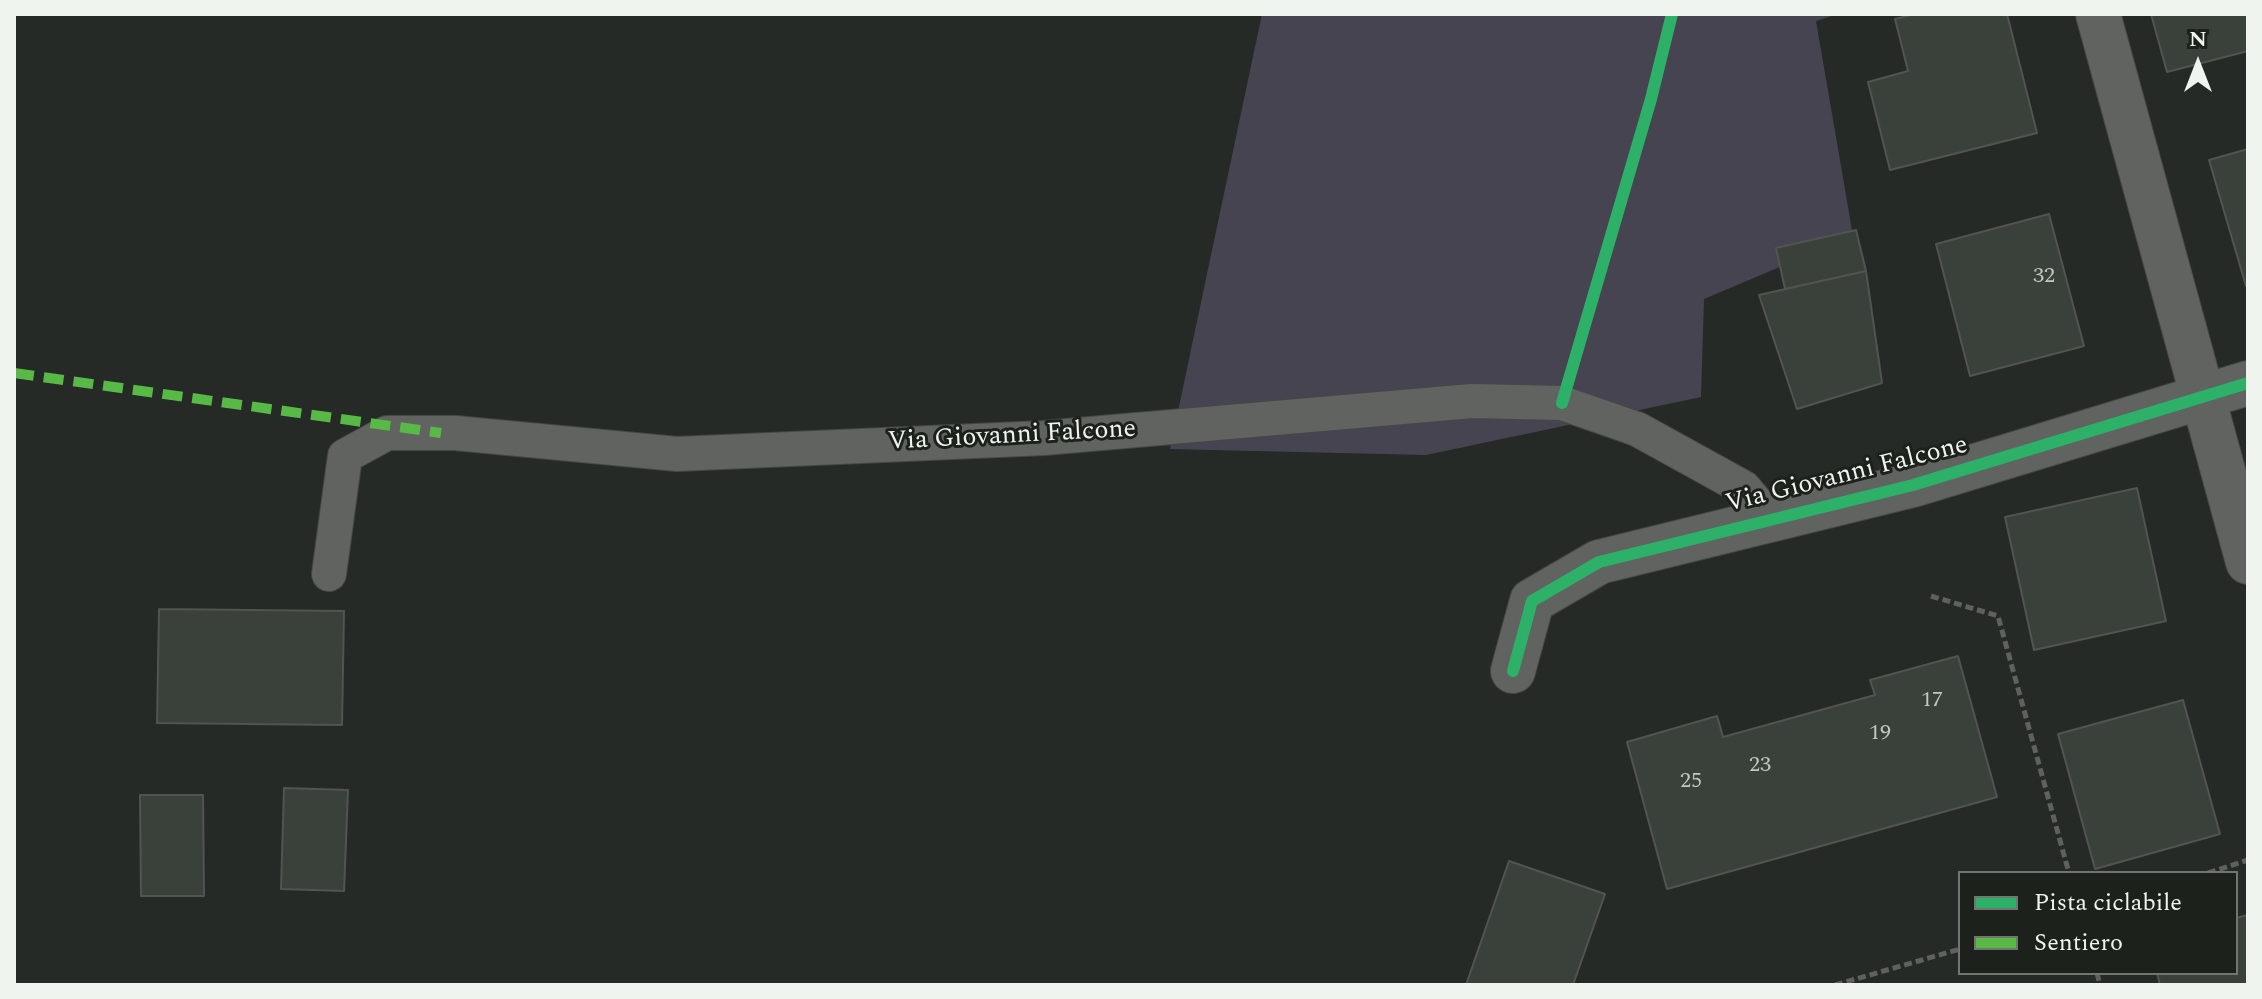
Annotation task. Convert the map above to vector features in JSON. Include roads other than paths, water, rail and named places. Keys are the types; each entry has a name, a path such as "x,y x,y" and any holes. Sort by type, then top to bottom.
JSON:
{"street":[{"path":"2098,14 2248,562"},
{"name":"Via Giovanni Falcone","path":"1513,671 1532,601 1599,562 1913,485 2248,383"}],"lane":[{"name":"Via Giovanni Falcone","path":"329,574 345,456 387,433 455,433 677,454 1044,438 1472,401 1562,403 1637,429 1744,488 1770,519"}]}
